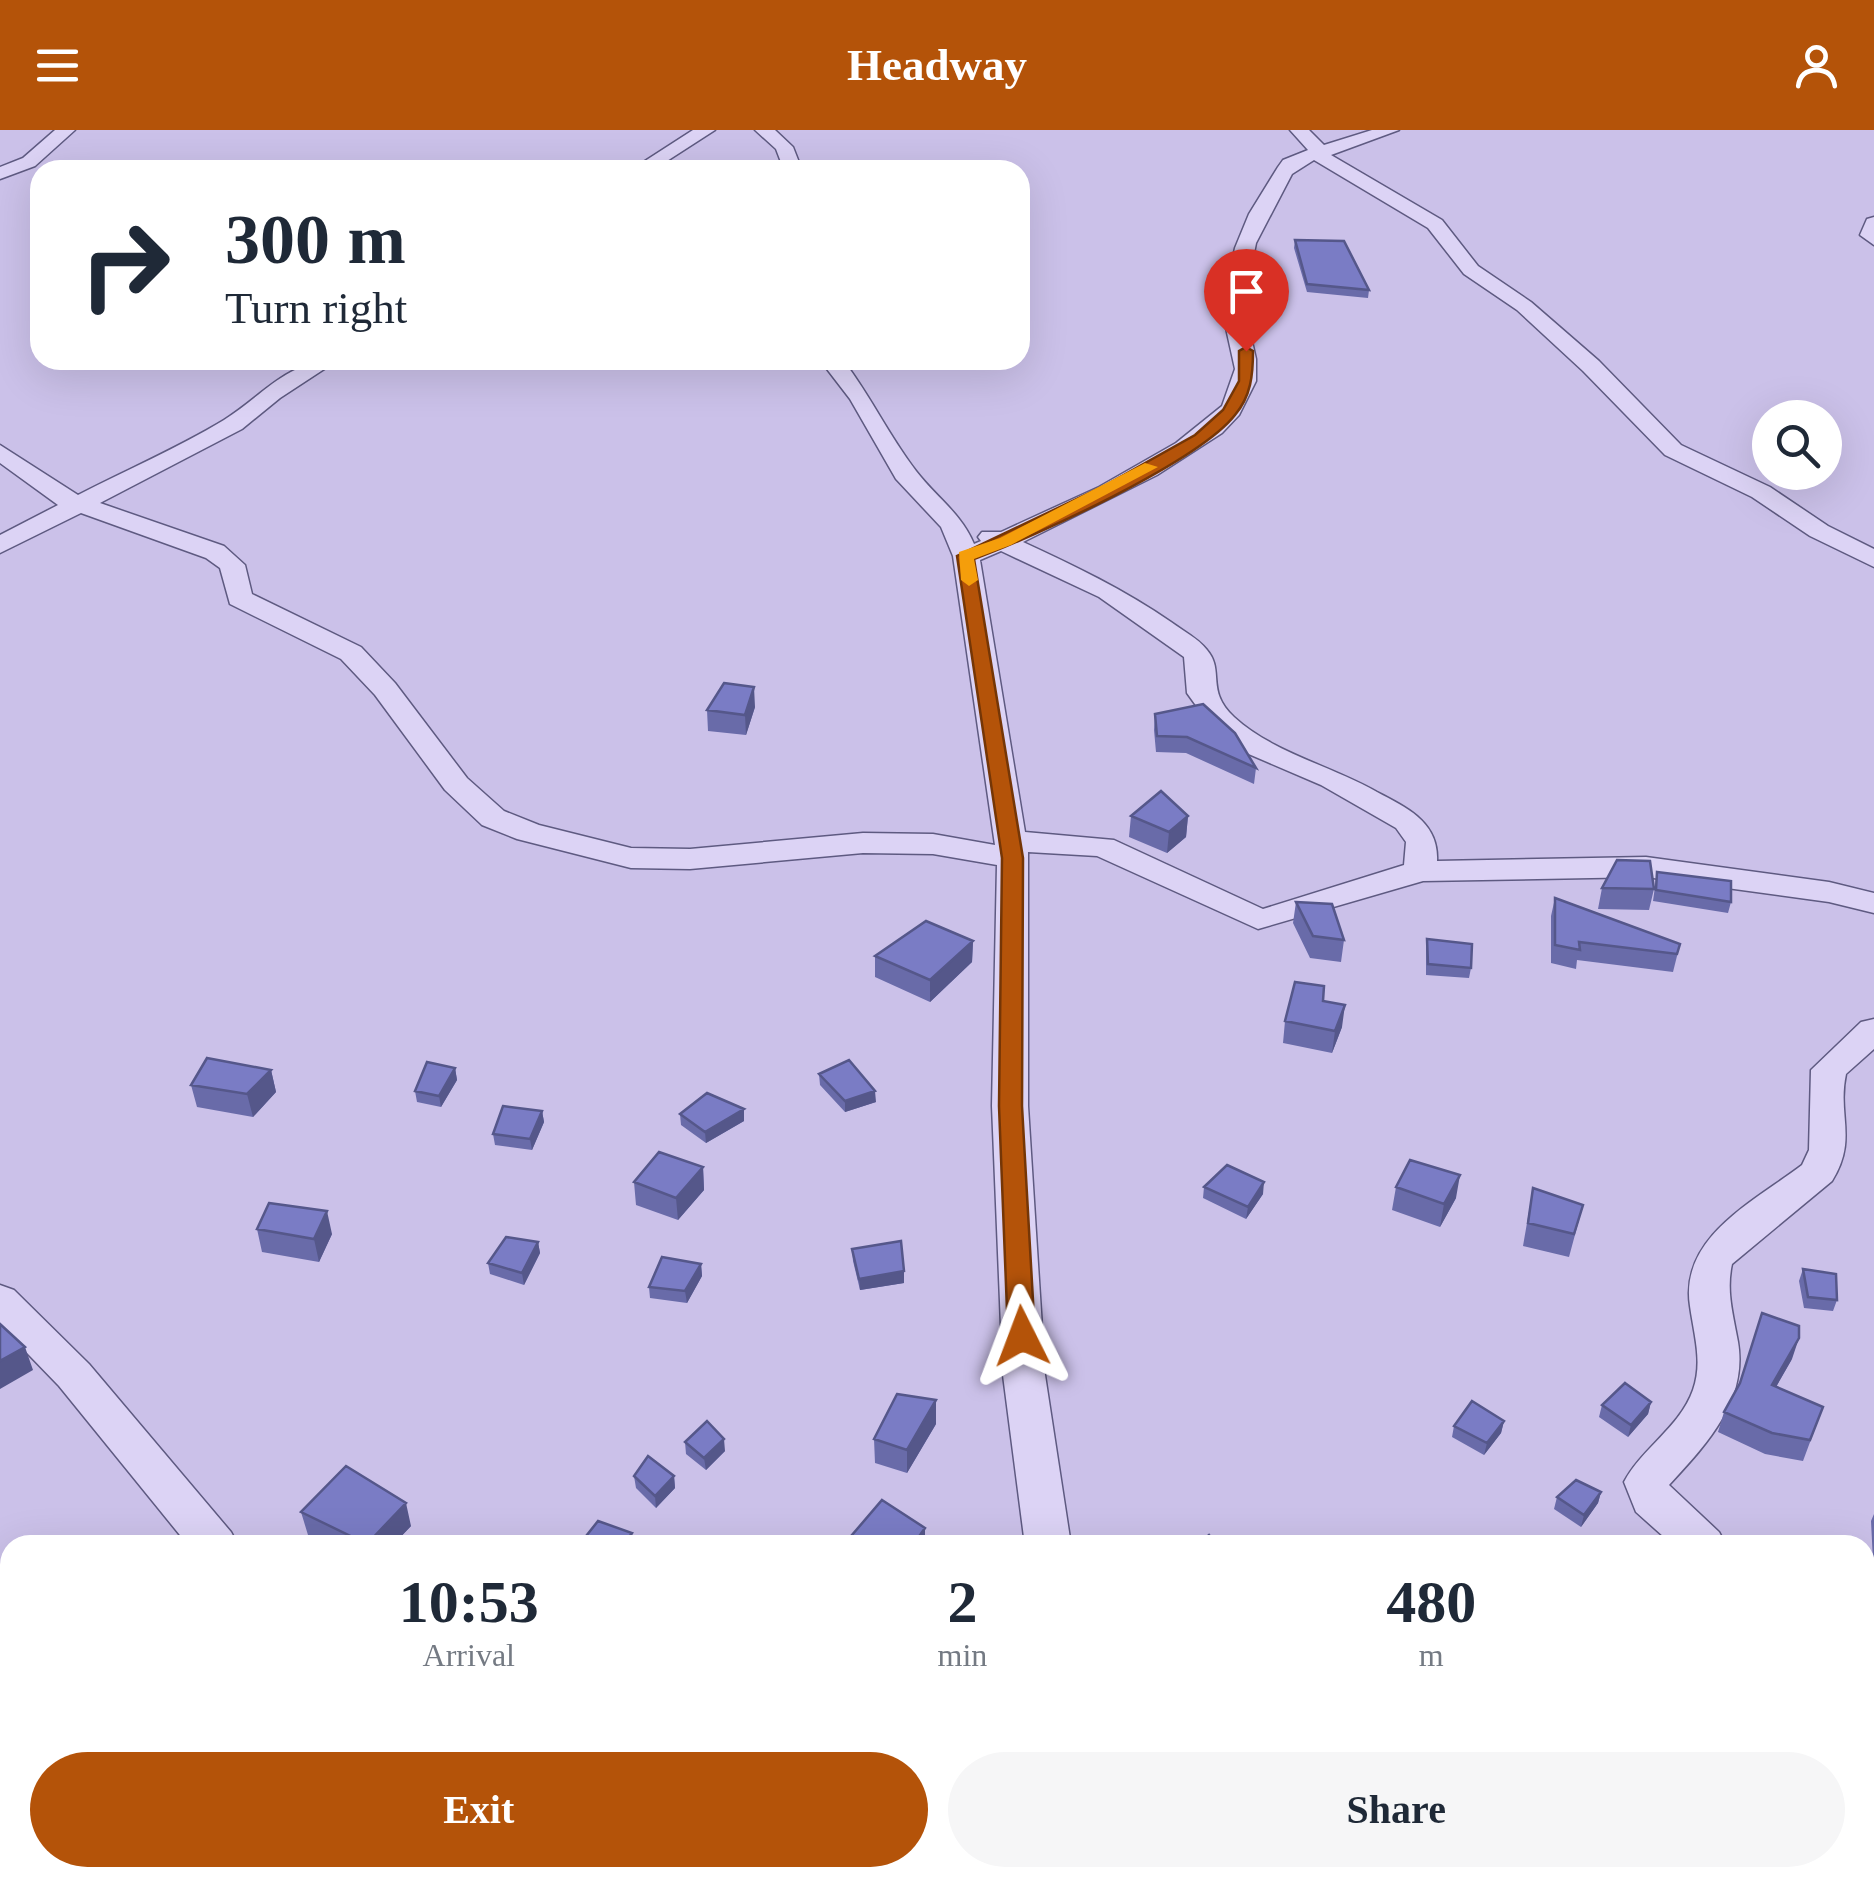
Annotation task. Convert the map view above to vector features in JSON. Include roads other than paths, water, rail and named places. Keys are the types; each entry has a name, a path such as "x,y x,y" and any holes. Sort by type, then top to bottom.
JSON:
{"street":[{"path":"32,160 66,130"},
{"path":"656,160 706,130"},
{"path":"764,130 784,147 789,160"},
{"path":"1299,130 1316,146 1318,155 1435,224 1471,270 1524,306 1592,366 1673,450 1761,492 1819,531 1874,560"},
{"path":"1006,541 1200,438 1230,413 1246,381 1246,351 1232,306 1256,217 1289,165 1390,130"},
{"path":"0,173 30,162"},
{"path":"1874,223 1870,236 1874,239"},
{"path":"0,545 234,424 272,392 310,370"},
{"path":"838,370 892,446 904,474 959,540 1011,849 1010,1106 1022,1336 1047,1535"},
{"path":"0,452 78,504 216,552 232,565 240,598 351,653 384,689 456,784 493,818 528,832 631,858 690,859 863,842 1011,849 1103,847 1258,918 1270,918 1420,870 1646,867 1829,892 1874,902"},
{"path":"959,540 1006,541 1108,591 1194,651 1200,660 1201,694 1223,722 1255,746 1332,779 1407,821 1422,842 1420,870"},
{"path":"1692,1535 1652,1500 1646,1482 1703,1413 1720,1372 1706,1286 1710,1264 1720,1248 1818,1172 1828,1150 1829,1070 1874,1030"},
{"path":"0,1300 74,1376 207,1535"}]}
